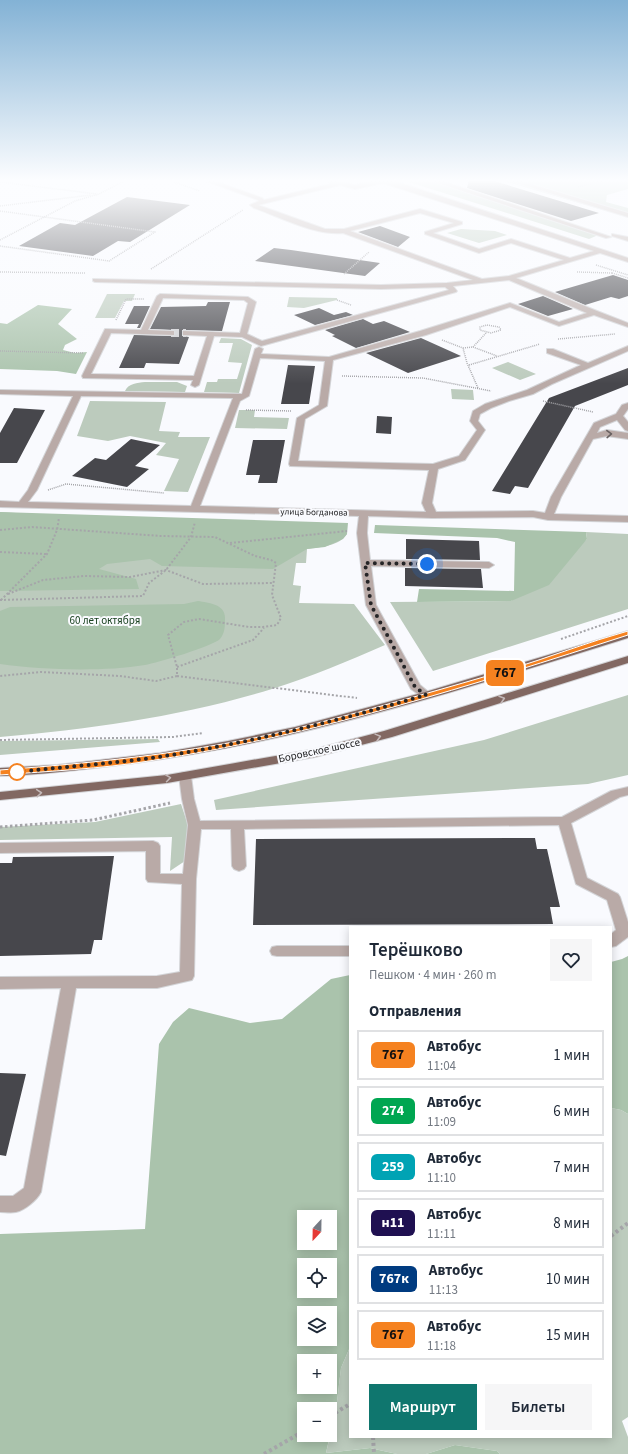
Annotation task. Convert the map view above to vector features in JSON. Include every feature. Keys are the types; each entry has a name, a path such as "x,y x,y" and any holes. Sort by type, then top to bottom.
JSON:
{"main road":[{"path":"0,772 102,764 178,754 314,726 512,670 628,634"},
{"name":"Боровское шоссе","path":"0,796 83,789 184,776 315,752 355,743 523,693 628,658"}],"street":[{"path":"391,248 481,281"},
{"path":"470,248 479,251 489,248"},
{"path":"532,248 570,260"},
{"path":"591,248 628,260"},
{"path":"95,280 381,287 447,285 510,278 601,251"},
{"path":"510,278 594,313 628,325"},
{"path":"144,331 159,298 161,286 154,281"},
{"path":"186,333 243,335 261,344 454,291 447,285"},
{"path":"159,298 246,298 252,302 243,335"},
{"path":"257,356 329,359 422,333 510,305 558,324 594,313"},
{"path":"171,332 108,331 86,376 197,378"},
{"path":"192,396 211,334"},
{"path":"195,513 198,497 236,400 245,396 261,344"},
{"path":"329,359 323,406 301,418 293,464 434,467 462,458 481,430 474,421 476,413 488,406 530,392 549,382 628,348"},
{"path":"550,351 587,365"},
{"path":"0,392 245,396"},
{"path":"21,505 32,490 78,394"},
{"path":"548,517 556,498 597,425 619,416 625,406 628,405"},
{"path":"619,416 628,428"},
{"path":"590,437 607,433 628,436"},
{"path":"432,515 426,503 434,467"},
{"name":"улица Богданова","path":"0,504 195,513 364,513 432,515 533,514 548,517 628,519"},
{"path":"364,513 363,529 365,563 371,605 415,687 426,695"},
{"path":"365,563 489,565"},
{"path":"0,983 158,982 187,976 190,879 195,825 184,776"},
{"path":"195,825 564,821 616,794 628,792"},
{"path":"564,821 581,881 613,897 624,932 612,941"},
{"path":"237,824 239,866"},
{"path":"0,848 153,846 153,879 190,879"},
{"path":"277,951 349,951"},
{"path":"0,1204 16,1204 32,1192 69,982"}],"path":[{"path":"13,248 109,261 130,248"},
{"path":"150,270 184,248"},
{"path":"344,274 370,251 380,248"},
{"path":"581,257 585,262 628,275"},
{"path":"571,272 612,273 628,278"},
{"path":"110,331 126,299 159,298"},
{"path":"473,347 487,332 496,332 501,328 492,325 480,327 480,330 487,332"},
{"path":"422,333 463,348 473,347 497,356"},
{"path":"463,348 464,359 469,365 478,388"},
{"path":"0,351 97,353"},
{"path":"327,376 423,378 518,395 596,413"},
{"path":"245,410 292,412"},
{"path":"0,600 143,596 149,582 166,570 191,537 195,513"},
{"path":"0,530 32,527 57,530 215,537 255,556 271,560 276,563 276,575 273,583 272,595 281,618 276,625 264,628 241,626 208,618 190,620 168,635 177,667 177,676"},
{"path":"229,543 363,529"},
{"path":"0,600 8,594 47,554 57,530"},
{"path":"0,552 47,554"},
{"path":"8,594 42,580 84,576 130,577 166,570 203,584 273,583"},
{"path":"560,639 628,616"},
{"path":"177,667 253,640 264,628"},
{"path":"0,676 41,672 120,676 156,681 177,676 365,699"},
{"path":"0,740 173,737 204,733"},
{"path":"0,827 93,820 170,803"},
{"path":"612,1235 628,1223"},
{"path":"337,1412 349,1405"},
{"path":"264,1454 297,1435"},
{"path":"373,1438 374,1454"}],"green space":[{"path":"107,294 135,294 132,301 124,301 115,318 95,318"},
{"path":"289,297 337,298 337,300 304,308 287,307"},
{"path":"38,305 72,309 58,324 77,339 65,345 63,350 75,353 87,352 76,374 57,371 0,369 0,323 7,324"},
{"path":"221,338 241,339 252,345 239,393 204,392 207,382 217,382 218,379 237,379 242,363 228,362 233,343 219,343"},
{"path":"508,362 536,374 520,380 492,368"},
{"path":"145,382 177,382 187,386 185,392 125,391 131,385"},
{"path":"451,389 473,390 474,400 452,399"},
{"path":"90,401 166,402 159,431 180,432 178,437 210,437 188,492 164,491 179,459 156,455 166,443 130,436 108,441 77,436"},
{"path":"239,410 255,410 254,417 289,418 287,429 235,428"},
{"name":"60 лет октября","path":"0,512 347,534 344,538 335,543 324,547 307,549 306,563 296,563 293,585 301,586 299,603 354,604 385,645 287,684 205,707 138,720 69,730 0,737"},
{"path":"0,512 348,523 347,534 343,539 325,547 307,549 273,569 162,566 150,559 107,564 99,569 136,579 139,589 0,591"},
{"path":"375,525 586,532 587,539 549,585 511,601 417,602 419,589 514,591 515,542 497,538 374,533"},
{"path":"586,532 628,534 628,609 433,671 390,602 511,601 587,539"},
{"path":"198,601 216,605 223,610 225,614 224,632 222,637 215,642 184,654 145,665 110,669 53,669 0,664 0,611 10,607 184,604"},
{"path":"628,695 628,775 588,784 216,810 214,800 484,740"},
{"path":"158,739 160,742 0,755 0,741"},
{"path":"181,804 189,828 185,861 170,871 172,837 0,840 0,827 95,822"},
{"path":"628,956 628,1114 621,1110 612,1108 612,962"},
{"path":"349,975 349,1349 341,1368 337,1402 297,1402 297,1442 329,1442 326,1453 370,1448 397,1454 0,1454 0,1234 145,1229 159,1044 173,1022 189,1008 250,1023 282,1019 331,979"},
{"path":"612,1108 621,1110 628,1114 628,1417 622,1421 628,1437 628,1454 500,1454 497,1451 455,1445 426,1454 397,1454 370,1448 326,1453 329,1442 337,1442 337,1402 341,1368 349,1349 349,1438 612,1438"},
{"path":"455,1445 497,1451 500,1454 426,1454"}],"building":[{"path":"33,248 107,248 93,256"},
{"path":"274,248 380,263 365,276 255,261"},
{"path":"613,275 628,280 628,296 619,299 611,297 585,305 555,292"},
{"path":"543,296 573,309 548,316 518,304"},
{"path":"208,302 230,302 222,331 182,330 182,336 189,337 179,364 146,363 144,368 119,368 134,335 175,336 176,331 174,330 150,329 161,307 206,306"},
{"path":"134,306 150,306 140,328 137,328 139,324 125,324"},
{"path":"319,308 334,315 346,312 353,315 315,325 294,315"},
{"path":"363,319 373,324 384,321 410,332 356,348 332,336 335,335 325,330"},
{"path":"421,338 461,356 408,373 366,353"},
{"path":"288,365 315,366 309,404 281,404"},
{"path":"628,368 628,385 575,406 528,488 515,486 510,494 492,491 549,398"},
{"path":"14,408 45,410 17,463 0,463 0,433"},
{"path":"377,416 392,417 391,434 376,433"},
{"path":"131,439 160,445 135,466 149,469 127,487 72,476 95,458 106,460"},
{"path":"253,440 285,440 277,483 258,483 260,475 246,475"},
{"path":"406,539 479,541 480,560 406,559"},
{"path":"405,568 481,569 483,588 405,586"},
{"path":"535,838 537,849 547,849 560,907 550,907 553,924 253,925 256,839"},
{"path":"114,856 102,940 94,940 91,954 0,956 0,863 12,863 13,857"},
{"path":"0,1073 26,1074 6,1156 0,1155"}],"tunnel":[{"path":"171,333 186,333"}],"bus line":[{"name":"767","path":"0,772 30,771 148,759 216,747 314,726 354,716 512,670 628,634"}],"route":[{"path":"17,772 148,759 216,747 340,720 426,695 415,687 371,605 365,563 427,564"}]}
